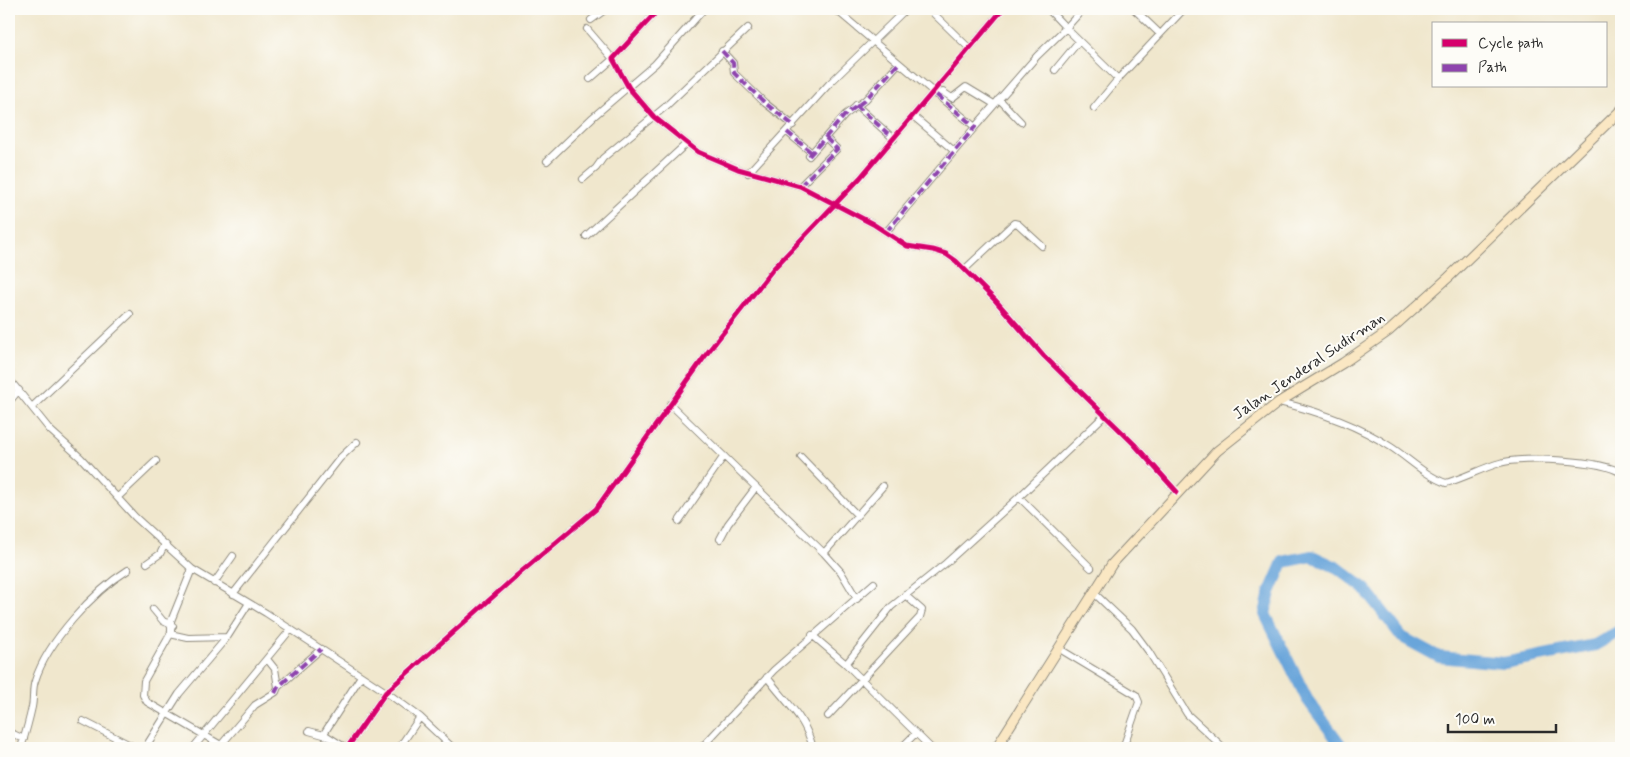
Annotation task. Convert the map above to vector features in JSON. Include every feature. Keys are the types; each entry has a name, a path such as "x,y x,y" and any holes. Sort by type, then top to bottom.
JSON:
{"main road":[{"name":"Jalan Jenderal Sudirman","path":"996,748 1093,592 1131,541 1178,492 1231,438 1279,402 1343,363 1389,331 1449,277 1621,110"}],"street":[{"path":"591,20 606,9"},
{"path":"590,79 613,59 659,9"},
{"path":"547,161 660,59 704,9"},
{"path":"836,9 975,127"},
{"path":"842,14 849,9"},
{"path":"748,173 829,84 906,9"},
{"path":"309,731 325,732 347,748 386,692 514,578 596,509 670,404 773,269 836,205 934,93 1002,9"},
{"path":"1048,9 1118,79"},
{"path":"886,232 953,150 1037,56 1083,9"},
{"path":"1134,9 1159,33"},
{"path":"1094,108 1159,33 1184,9"},
{"path":"934,14 969,48"},
{"path":"583,179 596,168 603,158 654,117 748,28"},
{"path":"587,29 613,59 629,88 654,117 686,144 711,160 748,173 800,186 912,248 933,250 946,254 965,269 1044,356 1105,415 1178,492"},
{"path":"1055,70 1079,41"},
{"path":"722,52 733,63 734,73 765,103 793,125"},
{"path":"787,132 811,155 856,105 865,100 899,63"},
{"path":"934,93 943,92 952,98 966,87 994,104"},
{"path":"999,99 1022,122"},
{"path":"856,105 894,138"},
{"path":"912,116 953,150"},
{"path":"800,186 836,149 826,138"},
{"path":"586,236 686,144"},
{"path":"965,269 1014,223 1018,224 1042,246"},
{"path":"32,407 130,314"},
{"path":"9,378 50,430 81,458 192,569 249,602 386,692 420,717 453,748"},
{"path":"9,402 19,390"},
{"path":"1279,402 1312,410 1349,425 1389,446 1446,483 1502,462 1518,460 1552,460 1604,466 1621,473"},
{"path":"670,404 824,553 841,572 857,599"},
{"path":"846,664 891,607 946,563 1105,415"},
{"path":"233,594 340,458 357,442"},
{"path":"679,521 724,456"},
{"path":"801,457 857,515"},
{"path":"118,497 156,461"},
{"path":"824,553 883,486"},
{"path":"720,539 728,524 756,487"},
{"path":"1019,497 1091,568"},
{"path":"147,563 160,554 165,544"},
{"path":"214,582 233,556"},
{"path":"192,569 171,621 171,630 142,687 144,698 224,747 255,705 275,691 321,649"},
{"path":"21,748 32,707 34,683 49,652 98,592 128,570"},
{"path":"701,748 767,677 812,635 874,583"},
{"path":"1093,592 1132,629 1187,714 1224,748"},
{"path":"828,716 920,617 922,610 905,595"},
{"path":"145,748 167,712 194,674 229,635 249,602"},
{"path":"153,608 171,630 188,638 229,635"},
{"path":"193,748 291,629"},
{"path":"812,635 846,664 932,748"},
{"path":"1058,648 1136,695 1139,702 1123,748"},
{"path":"265,661 275,669 275,691"},
{"path":"325,732 362,676"},
{"path":"767,677 800,716 807,728 813,748"},
{"path":"861,679 932,748"},
{"path":"398,748 420,717"},
{"path":"83,721 136,748"},
{"path":"9,732 24,739"},
{"path":"901,748 916,733"}],"waterway":[{"path":"1343,748 1307,699 1265,614 1270,592 1283,562 1312,556 1338,568 1365,589 1402,637 1439,657 1504,663 1595,645 1621,630"}],"marked path":[{"path":"722,51 733,63 734,73 765,103 793,125"},
{"path":"809,156 845,115 865,100 899,63"},
{"path":"886,232 975,127 933,92"},
{"path":"856,105 894,139"},
{"path":"787,132 812,153"},
{"path":"800,186 837,149 826,138"},
{"path":"275,693 278,687 321,649"}],"cycle path":[{"path":"659,9 613,59 629,88 654,117 698,152 738,169 800,186 873,224 907,246 933,250 946,254 956,261 995,300 1044,356 1134,444 1177,492"},
{"path":"347,748 386,692 514,578 596,509 708,352 773,269 860,178 1003,9"}]}
